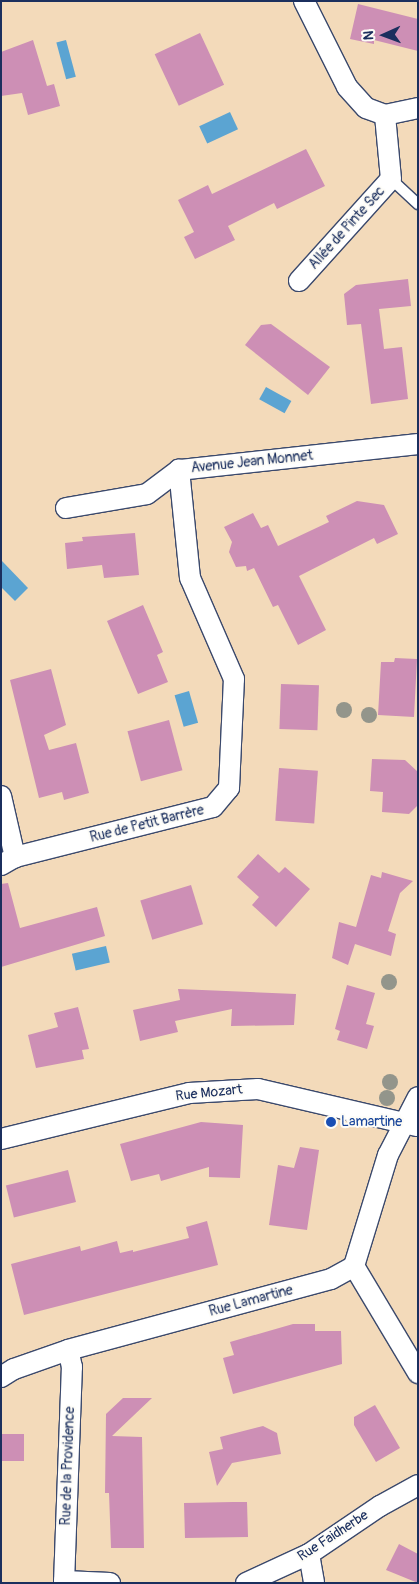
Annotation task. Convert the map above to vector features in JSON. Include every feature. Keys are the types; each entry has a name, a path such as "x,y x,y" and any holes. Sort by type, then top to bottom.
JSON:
{"street":[{"path":"304,1 347,87 366,108 385,115 418,108"},
{"name":"Allée de Pinte Sec","path":"299,281 391,179 385,115"},
{"name":"Avenue Jean Monnet","path":"66,508 147,494 179,470 418,444"},
{"name":"Rue de Petit Barrère","path":"8,861 213,807 229,788 234,679 190,578 179,470"},
{"path":"1,796 8,861"},
{"name":"Rue Mozart","path":"1,1139 189,1092 258,1089 411,1124"},
{"path":"418,1097 411,1124 388,1155 354,1266 418,1373"},
{"name":"Rue Lamartine","path":"1,1377 68,1350 331,1280 354,1266"},
{"name":"Rue de la Providence","path":"64,1582 72,1367 68,1350"},
{"name":"Rue Faidherbe","path":"246,1583 308,1554 380,1506 418,1485"},
{"path":"308,1554 314,1583"},
{"path":"64,1582 110,1583"}],"lane":[{"path":"391,179 418,204"}],"water":[{"path":"66,40 76,77 66,79 56,43"},
{"path":"230,112 238,129 207,144 199,126"},
{"path":"266,387 291,401 285,413 259,399"},
{"path":"2,561 28,588 15,601 1,587"},
{"path":"189,691 198,723 184,727 175,695"},
{"path":"106,946 110,963 76,970 72,954"}],"building":[{"path":"358,4 418,19 418,51 374,40 374,44 350,39"},
{"path":"200,33 224,85 179,106 155,54"},
{"path":"33,40 47,86 54,84 60,106 28,115 22,93 1,96 1,52"},
{"path":"306,149 325,186 277,209 274,203 228,226 235,240 195,259 184,237 194,232 178,200 208,185 212,194"},
{"path":"408,279 411,306 379,309 384,349 402,347 408,399 371,404 361,324 347,325 344,294 356,285"},
{"path":"271,324 330,367 308,395 245,345 261,325"},
{"path":"357,501 384,505 398,534 377,544 374,538 299,576 326,630 298,645 278,605 273,607 254,568 247,571 246,566 236,567 229,552 232,542 224,527 253,513 261,528 268,525 278,546 329,522 326,516"},
{"path":"135,533 139,575 104,578 102,565 67,569 65,543 83,541 82,537"},
{"path":"143,605 163,652 157,655 168,682 138,694 107,621"},
{"path":"395,658 417,659 414,717 378,715 381,662 394,662"},
{"path":"51,669 66,725 44,735 49,750 76,743 89,793 64,800 62,792 39,798 10,680"},
{"path":"281,684 319,685 317,730 279,729"},
{"path":"169,720 182,770 141,781 127,731"},
{"path":"372,759 405,760 418,772 417,806 409,814 382,812 383,792 370,791"},
{"path":"279,768 318,771 314,824 275,821"},
{"path":"258,854 279,873 285,867 310,889 276,927 252,905 259,897 237,877"},
{"path":"382,872 413,881 400,893 388,931 396,934 391,956 355,944 348,965 332,958 339,922 356,927 371,875 381,878"},
{"path":"8,883 20,928 97,907 105,936 1,967 1,884"},
{"path":"191,885 203,924 152,940 140,900"},
{"path":"347,985 375,993 366,1024 374,1026 367,1049 337,1040 340,1031 335,1029"},
{"path":"178,989 296,994 294,1025 231,1026 232,1009 175,1021 178,1032 140,1041 133,1010 180,1000"},
{"path":"78,1007 89,1049 82,1050 84,1059 36,1068 28,1035 58,1027 54,1013"},
{"path":"201,1122 243,1125 240,1178 209,1177 209,1167 161,1181 159,1174 131,1181 120,1144"},
{"path":"300,1147 319,1150 307,1230 269,1225 278,1165 294,1168"},
{"path":"68,1170 76,1202 14,1218 6,1185"},
{"path":"207,1221 218,1265 24,1315 11,1264 80,1246 81,1251 117,1241 120,1253 133,1250 133,1252 189,1238 186,1227"},
{"path":"293,1324 315,1324 315,1331 341,1331 342,1364 233,1394 223,1358 234,1355 230,1342"},
{"path":"123,1398 152,1398 112,1436 142,1437 144,1548 111,1548 109,1493 105,1493 106,1414"},
{"path":"375,1405 400,1448 376,1462 354,1425 354,1417"},
{"path":"263,1426 277,1433 281,1454 232,1463 217,1486 209,1452 223,1449 220,1437"},
{"path":"1,1434 24,1434 24,1461 1,1461"},
{"path":"247,1502 248,1537 185,1538 184,1503"},
{"path":"399,1544 418,1554 418,1583 386,1570"}],"place":[{"name":"Lamartine","path":"331,1122"}]}
